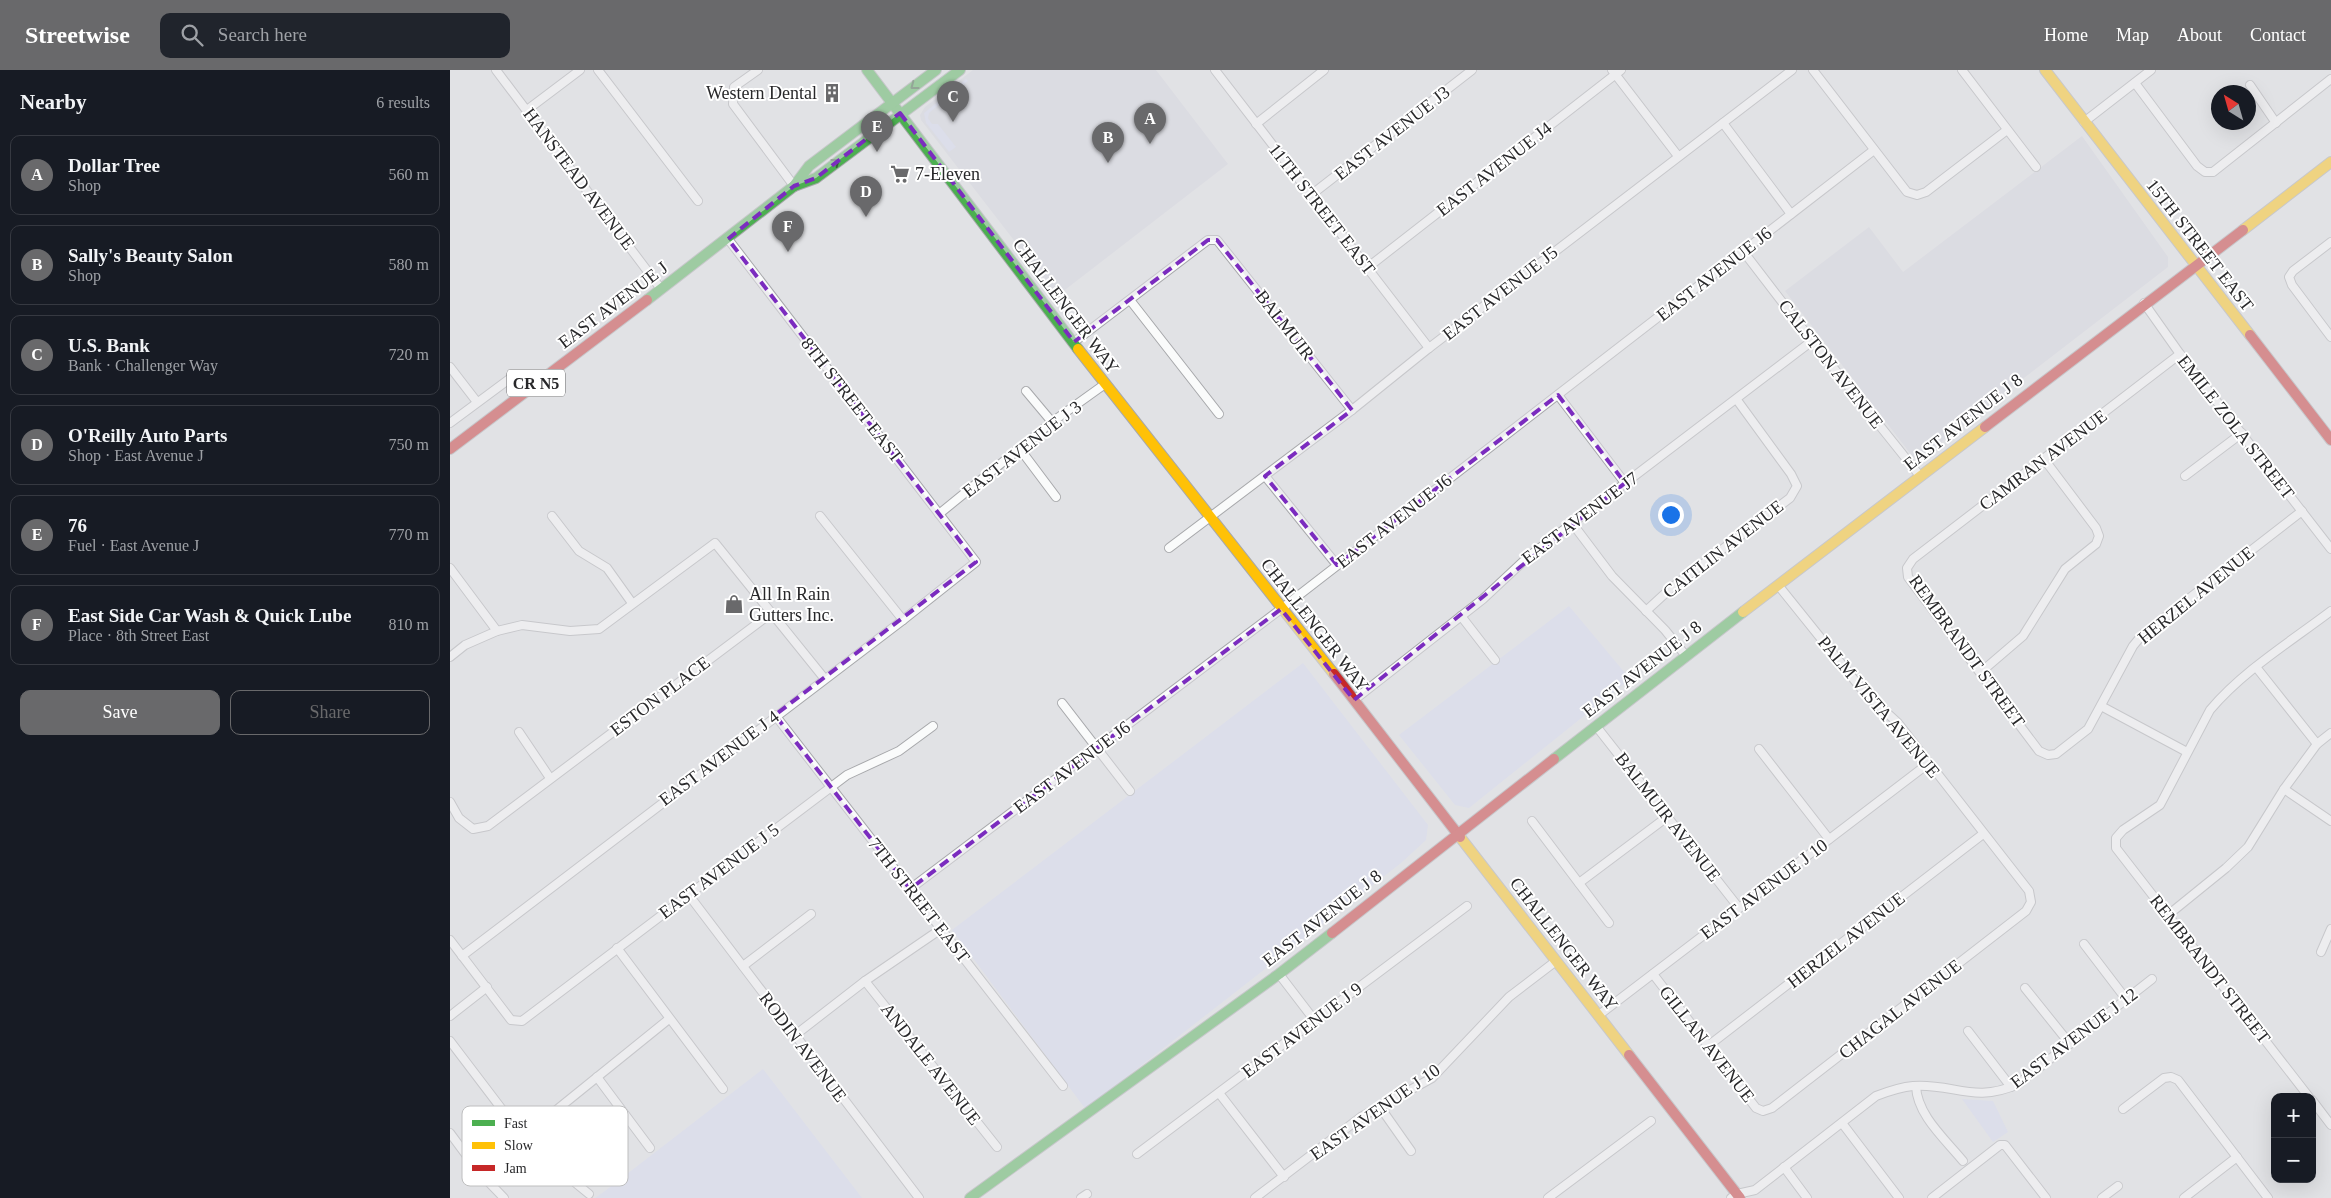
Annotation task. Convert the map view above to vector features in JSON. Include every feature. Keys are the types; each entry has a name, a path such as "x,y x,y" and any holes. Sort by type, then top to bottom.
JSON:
{"main road":[{"name":"CHALLENGER WAY","path":"867,70 1105,384 1599,1015 1736,1197"},
{"name":"EAST AVENUE J","path":"450,448 728,239 794,186 809,166 936,70"},
{"name":"EAST AVENUE J","path":"794,186 816,178 900,113 960,70"},
{"name":"15TH STREET EAST","path":"2045,70 2331,440"},
{"name":"EAST AVENUE J 8","path":"970,1198 1279,974 1456,833 2194,264 2330,164"}],"street":[{"name":"HANSTEAD AVENUE","path":"496,70 661,289"},
{"path":"527,110 580,70"},
{"path":"598,70 698,201"},
{"path":"758,70 734,87 733,104 794,186"},
{"name":"11TH STREET EAST","path":"1214,70 1429,348"},
{"path":"1256,124 1324,70"},
{"name":"EAST AVENUE J3","path":"1311,195 1472,70"},
{"name":"EAST AVENUE J5","path":"1210,517 1352,410 1429,348 1792,70"},
{"path":"1813,70 1907,192 1917,195 1926,192 2007,130"},
{"path":"1962,70 2036,167"},
{"path":"2084,122 2151,70"},
{"path":"1616,71 1678,156"},
{"name":"EAST AVENUE J4","path":"1367,268 1616,71"},
{"path":"2135,83 2197,166 2205,172 2213,172 2331,79"},
{"path":"2256,94 2276,123"},
{"path":"1723,123 1791,214"},
{"name":"EAST AVENUE J6","path":"910,889 1281,609 1874,150"},
{"name":"8TH STREET EAST","path":"728,239 976,562"},
{"name":"BALMUIR","path":"1130,300 1208,240 1217,240 1352,410"},
{"path":"2331,242 2293,271 2289,277 2292,285 2331,336"},
{"name":"CALSTON AVENUE","path":"1743,251 1920,476"},
{"path":"1074,342 1130,300 1219,414"},
{"name":"EMILE ZOLA STREET","path":"2144,303 2180,354 2331,549"},
{"name":"EAST AVENUE J7","path":"1354,700 1483,599 1528,557 1737,400 1812,341"},
{"name":"CAMRAN AVENUE","path":"1907,568 1913,559 2180,354"},
{"path":"450,367 477,402"},
{"path":"450,423 512,377"},
{"name":"EAST AVENUE J 3","path":"939,514 1052,422 1105,384"},
{"path":"1026,391 1052,422"},
{"path":"1558,394 1625,483"},
{"name":"CAITLIN AVENUE","path":"1646,610 1670,589 1790,498 1797,486 1791,474 1737,400"},
{"path":"2185,476 2242,433"},
{"path":"1020,449 1056,497"},
{"path":"1981,672 2023,636 2064,569 2096,544 2099,536 2096,528 2044,459"},
{"path":"1265,476 1337,566"},
{"name":"HERZEL AVENUE","path":"2048,755 2056,754 2088,729 2133,646 2142,635 2302,511"},
{"path":"552,516 579,551 607,568 632,603"},
{"path":"820,516 903,620"},
{"path":"1169,548 1210,517"},
{"path":"1572,523 1612,576 1665,630 1686,656"},
{"path":"450,657 465,645 497,630 522,626 570,631 598,629 715,543 770,614 824,678"},
{"name":"EAST AVENUE J 4","path":"462,956 775,715 903,620 976,562"},
{"path":"450,568 497,630"},
{"name":"REMBRANDT STREET","path":"1907,568 1908,577 2039,750 2048,755"},
{"name":"PALM VISTA AVENUE","path":"1778,585 1864,692 1898,723 2028,890 2032,902"},
{"path":"2101,706 2187,752 2210,710 2256,667 2331,612"},
{"name":"ESTON PLACE","path":"450,802 459,818 473,829 488,826 770,614"},
{"path":"1460,616 1495,660"},
{"path":"2256,667 2316,744"},
{"path":"1062,703 1130,791"},
{"name":"7TH STREET EAST","path":"775,715 1063,1086"},
{"name":"EAST AVENUE J 5","path":"487,987 511,1020 522,1021 854,770 899,751 933,726"},
{"name":"BALMUIR AVENUE","path":"1596,726 1739,908"},
{"path":"519,732 550,778"},
{"path":"2168,915 2226,868 2248,847 2284,789 2316,744 2331,733"},
{"path":"1759,749 1829,839"},
{"name":"REMBRANDT STREET","path":"2187,752 2160,805 2123,830 2116,838 2116,848 2306,1093"},
{"name":"EAST AVENUE J 10","path":"1599,1015 1929,763"},
{"path":"2284,789 2331,821"},
{"path":"1579,883 1667,816"},
{"path":"1532,821 1609,923"},
{"name":"HERZEL AVENUE","path":"1708,1046 1983,834"},
{"name":"RODIN AVENUE","path":"688,894 794,1036 919,1198"},
{"name":"CHAGAL AVENUE","path":"1763,1111 1772,1108 2026,912 2032,902"},
{"name":"EAST AVENUE J 9","path":"1137,1154 1467,906"},
{"path":"742,966 811,914"},
{"path":"794,1036 866,981 941,929"},
{"path":"2321,952 2331,929"},
{"path":"450,940 487,987 450,1016"},
{"path":"2084,944 2126,999"},
{"path":"617,948 723,1089"},
{"name":"EAST AVENUE J 10","path":"1255,1198 1361,1118 1432,1078 1509,998 1556,961"},
{"path":"1279,974 1315,1020"},
{"name":"GILLAN AVENUE","path":"1653,974 1756,1108 1763,1111"},
{"name":"EAST AVENUE J 12","path":"1736,1197 1755,1190 1876,1096 1896,1088 1916,1086 1974,1093 1994,1093 2011,1087 2152,980"},
{"name":"ANDALE AVENUE","path":"866,981 997,1147"},
{"path":"2025,988 2070,1044"},
{"path":"561,1106 669,1019"},
{"path":"1968,1031 2011,1087"},
{"path":"450,1041 499,1106"},
{"path":"597,1077 619,1106"},
{"path":"2124,1109 2164,1078 2171,1077 2178,1080 2268,1198"},
{"path":"1916,1086 1916,1098 1924,1113 1963,1161"},
{"path":"1219,1093 1284,1177"},
{"path":"2316,1104 2328,1114 2331,1125"},
{"path":"1380,1107 1411,1151"},
{"path":"628,1119 650,1148"},
{"path":"1548,1198 1651,1121"},
{"path":"1842,1123 1899,1198"},
{"path":"450,1133 462,1149"},
{"path":"1932,1198 2000,1145 2005,1145 2046,1198"},
{"path":"2184,1198 2237,1157"},
{"path":"1784,1167 1807,1198"},
{"path":"492,1186 504,1198"},
{"path":"579,1186 589,1194"},
{"path":"2102,1198 2118,1186"}],"highlighted area":[{"path":"900,113 1074,342 1208,240 1217,240 1352,410 1265,476 1337,565 1558,395 1625,483 1354,700 1281,609 910,889 775,715 976,562 728,239 794,186 816,178"}],"shaded area":[{"path":"973,70 1156,70 1228,164 1057,296 921,120 920,115 925,107"},
{"path":"966,79 968,81 929,113 928,118 932,124 938,124 956,147 949,152 926,123 924,113"},
{"path":"2082,136 2168,257 2168,267 1920,458 1913,457 1785,291 1869,227 1903,272"},
{"path":"1569,606 1630,679 1469,808 1455,805 1399,735"},
{"path":"1303,663 1428,825 1426,840 1401,863 1088,1107 1084,1107 952,930"},
{"path":"763,1069 862,1198 595,1198 611,1186 628,1186 628,1173"},
{"path":"1962,1099 1993,1101 2008,1132 1993,1142"}],"traffic: fast":[{"path":"867,70 1078,349"},
{"path":"647,300 794,186 809,166 936,70"},
{"path":"794,186 816,178 960,70"},
{"path":"1554,759 1743,612"},
{"path":"970,1198 1279,974 1332,933"}],"traffic: slow":[{"path":"2045,70 2250,335"},
{"path":"2243,230 2331,162"},
{"path":"1078,349 1334,674"},
{"path":"1743,612 1985,427"},
{"path":"1460,837 1629,1055"}],"traffic: jam":[{"path":"1985,427 2243,230"},
{"path":"450,449 647,300"},
{"path":"2250,335 2331,440"},
{"path":"1334,674 1460,837"},
{"path":"1332,933 1554,759"},
{"path":"1629,1055 1740,1198"}],"place":[{"name":"Western Dental","path":"832,93"},
{"name":"U.S. Bank","path":"953,122"},
{"name":"Dollar Tree","path":"1150,144"},
{"name":"76","path":"877,152"},
{"name":"Sally's Beauty Salon","path":"1108,163"},
{"name":"7-Eleven","path":"900,174"},
{"name":"O'Reilly Auto Parts","path":"866,217"},
{"name":"East Side Car Wash & Quick Lube","path":"788,252"},
{"name":"All In Rain Gutters Inc.","path":"734,604"}]}
